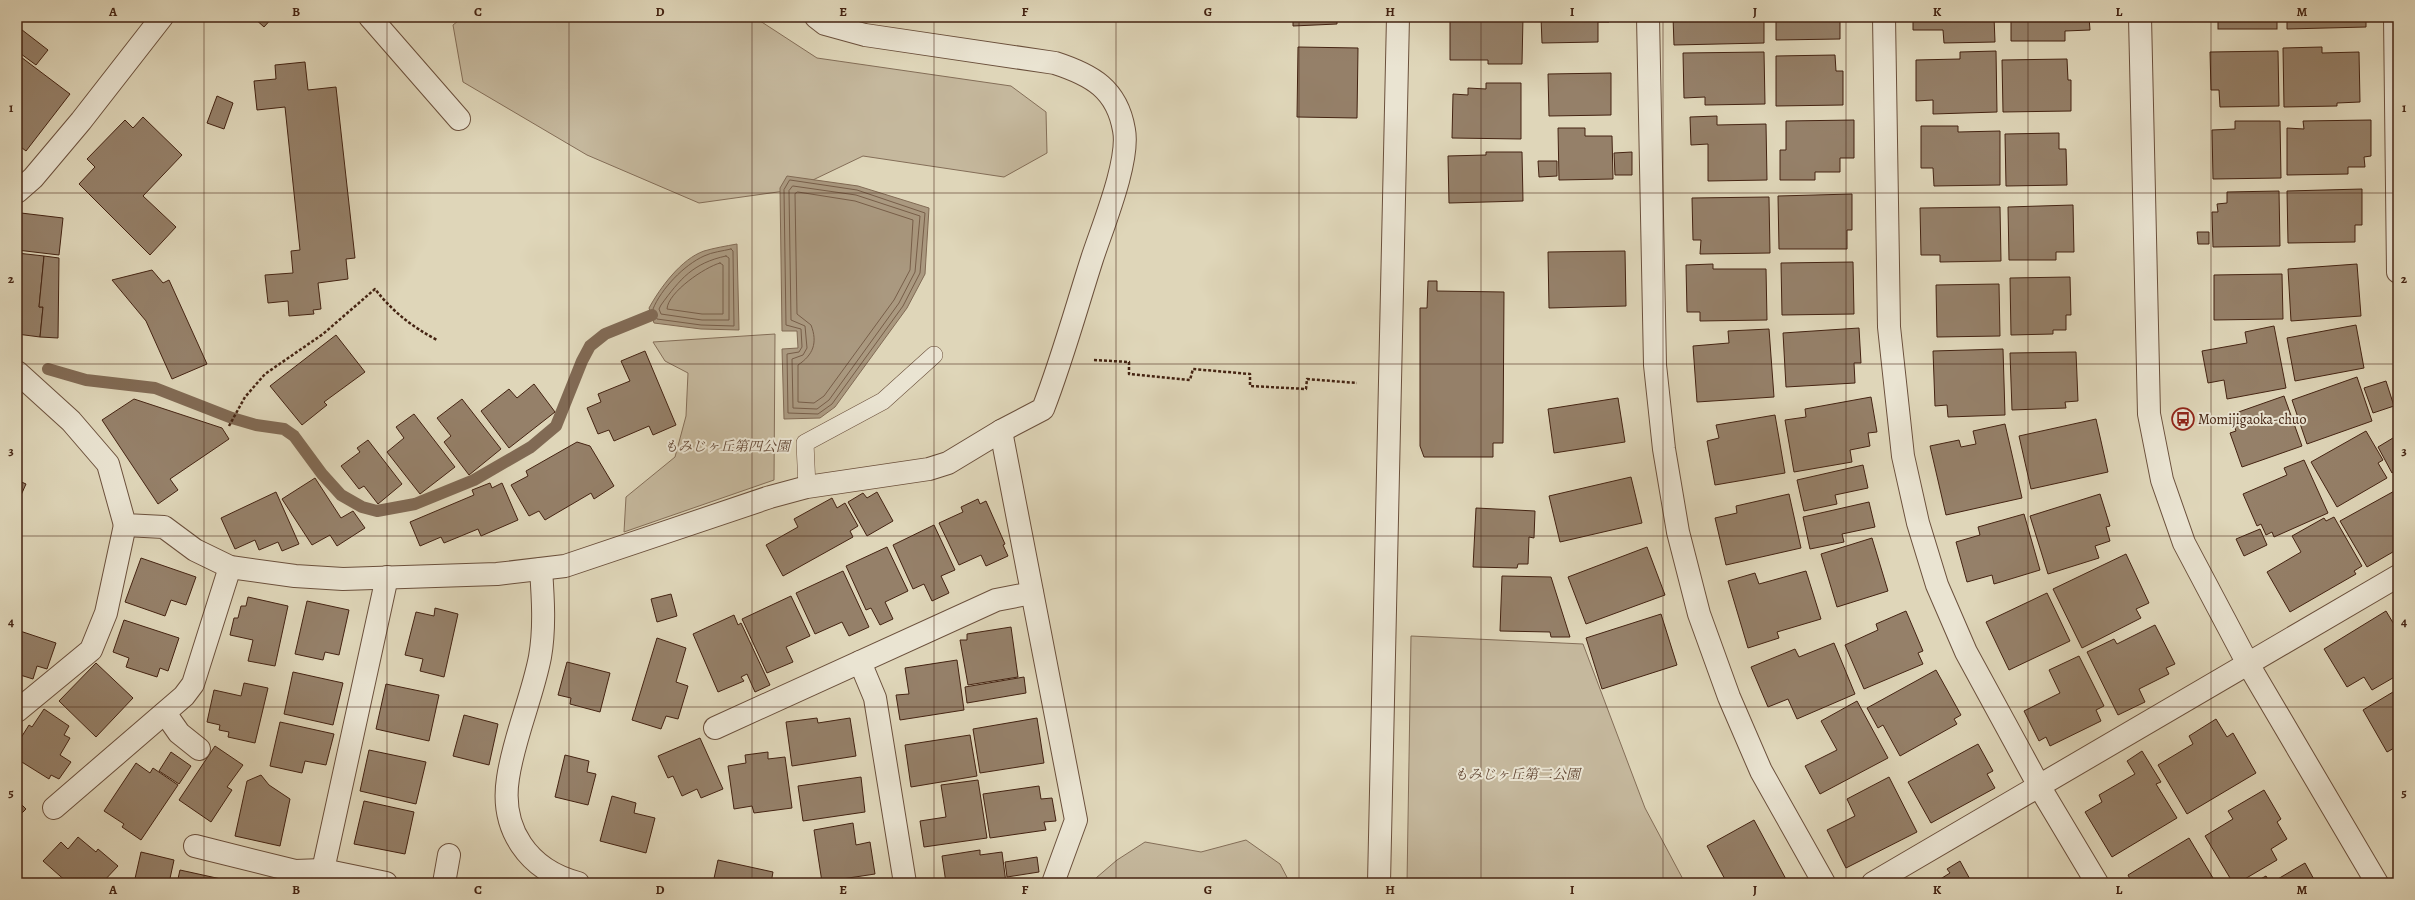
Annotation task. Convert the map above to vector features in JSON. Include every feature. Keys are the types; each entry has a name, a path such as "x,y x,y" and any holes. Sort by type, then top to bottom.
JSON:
{"street":[{"path":"17,192 33,178 162,17"},
{"path":"370,17 459,119"},
{"path":"125,524 164,527 195,550 230,567 295,576 336,579 498,574 565,566 770,497 807,487 929,468 948,463 1001,431 1043,409 1117,180 1125,132 1118,108 1103,87 1083,72 1055,63 865,35 825,24 816,17"},
{"path":"1379,883 1398,17"},
{"path":"1648,17 1655,365 1664,448 1678,532 1700,614 1729,697 1761,771 1824,883"},
{"path":"1884,17 1889,327 1903,456 1918,523 1937,585 1966,652 2039,786 2097,883"},
{"path":"2140,17 2150,414 2162,480 2184,543 2248,664 2377,883"},
{"path":"2395,17 2398,272"},
{"path":"17,372 71,421 108,464 125,524 106,613 92,650 17,712"},
{"path":"1001,431 1076,820 1053,883"},
{"path":"54,808 184,696 192,684 230,567"},
{"path":"541,569 543,612 540,657 508,777 509,814 513,830 528,856 550,873 578,883"},
{"path":"1873,883 2398,576"},
{"path":"323,870 387,577"},
{"path":"715,728 996,600 1032,593"},
{"path":"860,662 875,698 905,883"},
{"path":"165,713 179,733 199,749"},
{"path":"195,846 295,871 323,870 386,883"},
{"path":"444,883 449,855"}],"lane":[{"path":"807,487 805,443 883,401 934,355"}],"path":[{"path":"229,426 245,397 265,374 323,334 375,289 388,307 409,324 437,340"},
{"path":"1093,360 1129,362 1129,374 1190,380 1193,369 1250,374 1250,386 1306,389 1306,379 1390,384"}],"green space":[{"path":"463,17 754,17 817,58 1011,86 1046,112 1047,153 1004,177 863,156 792,190 699,203 587,155 463,82 453,25"},
{"name":"もみじヶ丘第四公園","path":"775,334 774,480 624,532 626,497 675,457 686,416 688,373 665,361 653,342"},
{"name":"もみじヶ丘第二公園","path":"1411,636 1583,644 1645,808 1685,883 1407,883"},
{"path":"1246,840 1280,864 1290,883 1097,883 1096,878 1117,860 1145,842 1201,852"}],"water":[{"path":"787,176 858,186 929,208 925,274 907,308 835,407 820,418 784,419 782,349 798,348 797,331 782,331 780,188"},
{"path":"737,244 739,330 701,329 654,323 649,308 665,283 679,267 687,260 704,251"}],"building":[{"path":"253,17 273,17 264,27"},
{"path":"1293,17 1337,17 1337,24 1293,26"},
{"path":"1450,17 1523,17 1522,64 1488,64 1488,60 1450,60"},
{"path":"1541,17 1609,17 1609,22 1598,22 1598,42 1542,43"},
{"path":"1673,17 1764,17 1764,43 1674,45"},
{"path":"1776,17 1840,17 1840,39 1776,40"},
{"path":"1913,17 1994,17 1995,42 1944,43 1943,30 1913,30"},
{"path":"2011,17 2089,17 2090,30 2065,31 2065,41 2011,41"},
{"path":"2218,17 2277,17 2277,29 2218,29"},
{"path":"2287,17 2366,17 2366,27 2287,29"},
{"path":"17,26 48,50 36,65 17,51"},
{"path":"1298,47 1358,48 1357,118 1297,117"},
{"path":"2322,47 2322,53 2359,52 2360,102 2337,103 2337,106 2284,107 2283,48"},
{"path":"1996,51 1997,112 1933,114 1933,100 1916,101 1916,60 1960,59 1960,52"},
{"path":"2278,51 2279,106 2220,107 2219,90 2211,90 2210,52"},
{"path":"1764,52 1765,104 1705,105 1705,97 1684,98 1683,53"},
{"path":"17,54 70,94 26,151 17,144"},
{"path":"1835,55 1836,71 1843,71 1843,105 1776,106 1776,56"},
{"path":"2067,59 2068,80 2071,80 2071,111 2003,112 2002,60"},
{"path":"305,62 308,90 336,87 355,258 346,259 348,279 318,283 321,309 313,310 314,314 289,316 288,301 268,303 265,275 293,273 291,251 300,250 285,107 257,110 254,81 276,79 275,65"},
{"path":"1611,73 1611,115 1549,116 1548,74"},
{"path":"1486,83 1521,83 1521,139 1452,138 1453,94 1468,95 1468,88 1486,89"},
{"path":"217,96 233,103 224,129 207,123"},
{"path":"1717,116 1717,125 1766,124 1767,180 1708,181 1708,144 1691,145 1690,117"},
{"path":"143,117 182,155 143,196 176,227 150,255 79,184 95,167 87,159 125,120 133,128"},
{"path":"1854,120 1854,158 1840,158 1840,172 1815,172 1815,180 1780,180 1780,150 1786,150 1786,121"},
{"path":"2371,120 2371,156 2364,157 2365,167 2348,167 2348,174 2287,175 2287,128 2304,129 2303,121"},
{"path":"2235,121 2280,121 2281,178 2213,179 2212,130 2235,129"},
{"path":"1921,126 1958,126 1958,132 2000,131 2000,185 1934,186 1933,168 1921,168"},
{"path":"1558,128 1585,128 1585,136 1612,136 1613,179 1559,180"},
{"path":"2059,133 2059,149 2066,149 2067,185 2006,186 2005,134"},
{"path":"1486,152 1522,152 1523,201 1449,203 1448,156 1486,155"},
{"path":"1632,152 1632,175 1615,175 1614,153"},
{"path":"1538,161 1557,161 1557,176 1539,177"},
{"path":"2362,189 2362,225 2355,225 2355,242 2288,243 2287,191"},
{"path":"2279,191 2280,246 2213,247 2212,212 2218,212 2217,204 2227,203 2227,192"},
{"path":"1852,194 1852,230 1847,230 1847,249 1779,249 1778,196"},
{"path":"1769,197 1770,253 1700,254 1701,240 1693,240 1692,198"},
{"path":"2073,205 2074,252 2056,252 2056,260 2009,260 2008,207"},
{"path":"2000,207 2001,261 1940,262 1940,255 1921,255 1920,208"},
{"path":"21,213 63,218 59,255 17,250 17,231 19,231"},
{"path":"2197,232 2209,232 2209,244 2198,244"},
{"path":"1625,251 1626,306 1549,308 1548,252"},
{"path":"17,253 44,256 39,307 43,307 40,337 17,334"},
{"path":"44,256 59,258 58,338 40,337 43,307 39,307"},
{"path":"1853,262 1854,314 1782,315 1781,263"},
{"path":"1713,264 1713,269 1766,269 1767,320 1700,321 1700,312 1687,312 1686,265"},
{"path":"2357,264 2361,316 2291,321 2288,269"},
{"path":"152,270 163,283 169,280 207,364 172,379 146,321 112,280"},
{"path":"2282,274 2283,319 2214,320 2214,275"},
{"path":"2070,277 2071,315 2066,315 2066,330 2053,330 2053,334 2011,335 2010,278"},
{"path":"1428,281 1437,281 1437,291 1504,292 1503,443 1493,443 1493,457 1424,457 1420,446 1420,308 1427,308"},
{"path":"1999,284 2000,336 1937,337 1936,285"},
{"path":"2356,325 2364,368 2295,381 2287,338"},
{"path":"2274,326 2286,388 2227,399 2224,380 2208,383 2202,351 2247,343 2245,332"},
{"path":"1859,328 1861,363 1854,363 1855,383 1786,387 1783,333"},
{"path":"1769,329 1774,397 1697,402 1693,346 1729,343 1728,331"},
{"path":"336,335 365,372 324,402 327,405 302,425 270,386"},
{"path":"2003,349 2005,415 1948,417 1947,405 1935,406 1933,351"},
{"path":"645,351 676,425 653,435 649,426 614,441 609,430 598,434 587,408 601,402 598,394 630,381 621,361"},
{"path":"2076,352 2078,401 2065,402 2066,408 2012,410 2010,353"},
{"path":"2357,377 2372,421 2307,444 2292,400"},
{"path":"2386,381 2394,406 2373,413 2364,388"},
{"path":"534,384 555,412 509,448 481,411 509,389 517,398"},
{"path":"2284,396 2302,446 2242,467 2230,433 2236,431 2230,415"},
{"path":"1871,397 1877,432 1868,433 1870,446 1850,450 1852,462 1794,472 1785,420 1806,417 1805,409"},
{"path":"1618,398 1625,442 1554,453 1548,409"},
{"path":"134,399 222,428 229,439 170,479 178,490 158,504 102,420"},
{"path":"462,399 501,449 469,475 444,442 451,436 437,418"},
{"path":"414,414 455,467 420,494 387,452 404,438 396,427"},
{"path":"1775,415 1785,473 1715,485 1707,441 1719,438 1716,425"},
{"path":"2096,419 2108,472 2031,489 2019,436"},
{"path":"2005,424 2022,498 1946,515 1930,446 1959,440 1961,447 1976,444 1973,431"},
{"path":"2366,431 2383,460 2378,463 2387,478 2337,507 2311,462"},
{"path":"2398,435 2398,469 2392,473 2378,447"},
{"path":"368,440 402,484 378,504 364,486 359,489 341,466 360,452 357,448"},
{"path":"577,442 590,446 614,486 594,499 591,493 545,520 539,511 529,516 511,485 528,476 526,471"},
{"path":"2304,460 2328,513 2274,537 2272,532 2266,535 2261,524 2257,526 2243,494 2287,475 2284,468"},
{"path":"1863,465 1868,488 1835,495 1837,504 1804,511 1797,480"},
{"path":"1631,477 1642,523 1560,542 1549,496"},
{"path":"315,478 341,518 353,511 365,528 337,546 330,535 312,545 282,499"},
{"path":"17,480 26,484 17,504"},
{"path":"490,483 492,488 502,483 518,520 481,536 478,529 444,543 441,537 420,546 410,522 474,495 472,490"},
{"path":"2398,489 2398,549 2367,567 2340,521"},
{"path":"276,492 299,544 282,551 278,542 259,550 255,540 235,549 221,518"},
{"path":"877,492 893,521 867,536 848,502 863,493 867,498"},
{"path":"1789,494 1801,548 1726,565 1715,518 1737,513 1736,506"},
{"path":"2100,494 2110,526 2106,527 2110,541 2095,546 2099,558 2048,574 2030,516"},
{"path":"832,498 837,508 845,503 858,526 850,531 853,537 783,576 766,545 798,527 794,519"},
{"path":"978,499 980,504 986,501 1005,544 1003,545 1008,556 986,566 981,555 959,565 939,523 963,512 961,507"},
{"path":"1869,502 1875,527 1842,534 1844,542 1810,549 1803,517"},
{"path":"1476,508 1535,511 1534,538 1529,537 1528,564 1518,564 1517,568 1473,567"},
{"path":"2024,514 2040,570 1994,584 1992,575 1967,582 1956,542 1980,535 1978,527"},
{"path":"2334,517 2362,566 2354,571 2356,574 2290,612 2267,572 2301,552 2292,536 2324,518 2326,521"},
{"path":"934,525 955,570 941,576 949,593 932,601 924,584 913,589 893,545"},
{"path":"2260,529 2267,545 2244,556 2236,539"},
{"path":"1872,538 1888,591 1837,607 1821,554"},
{"path":"887,547 908,591 885,602 893,619 880,625 871,608 866,610 846,566"},
{"path":"1647,547 1665,595 1586,624 1568,577"},
{"path":"2126,554 2149,603 2136,609 2141,618 2082,648 2053,589"},
{"path":"141,558 196,577 186,605 171,600 165,616 125,602"},
{"path":"843,571 869,627 849,636 842,622 815,634 796,593"},
{"path":"1806,571 1821,619 1777,632 1779,638 1748,648 1728,581 1755,573 1759,584"},
{"path":"1502,576 1551,577 1570,637 1551,637 1550,632 1500,631"},
{"path":"2047,593 2070,641 2009,670 1986,622"},
{"path":"671,594 677,616 657,622 651,599"},
{"path":"791,596 810,636 786,647 793,662 767,673 742,619"},
{"path":"248,597 288,606 275,666 248,661 253,640 230,635 234,618 238,618 241,606 246,606"},
{"path":"307,601 349,610 339,655 325,652 323,660 295,654"},
{"path":"435,608 458,614 444,677 420,671 423,659 405,655 416,612 434,616"},
{"path":"1906,611 1923,651 1918,653 1923,664 1864,689 1845,645 1878,630 1876,624"},
{"path":"2386,611 2398,631 2398,675 2372,690 2364,677 2347,687 2324,649"},
{"path":"1661,614 1677,665 1602,689 1586,638"},
{"path":"734,615 738,625 741,623 770,685 755,692 747,674 741,677 744,681 718,692 693,634"},
{"path":"124,620 179,638 168,671 160,668 157,677 126,667 129,658 113,652"},
{"path":"2155,625 2175,664 2166,668 2169,674 2139,689 2145,702 2118,715 2087,652 2114,639 2117,644"},
{"path":"1011,627 1018,677 968,685 960,640 967,640 967,634"},
{"path":"17,630 56,643 47,669 37,666 33,679 17,674"},
{"path":"657,638 686,648 676,682 688,686 678,719 666,716 661,729 632,720"},
{"path":"1834,643 1855,694 1797,719 1788,699 1768,707 1751,667 1795,649 1799,657"},
{"path":"2079,656 2104,706 2096,710 2101,721 2050,746 2046,737 2039,741 2024,711 2060,693 2049,670"},
{"path":"957,660 964,710 900,720 896,695 909,694 905,668"},
{"path":"567,662 610,673 600,712 570,704 571,698 558,695"},
{"path":"96,663 133,698 96,737 59,701"},
{"path":"1936,670 1961,715 1954,719 1957,724 1900,756 1883,725 1878,728 1867,708"},
{"path":"293,672 343,683 333,725 284,714"},
{"path":"1024,677 1026,693 967,703 965,687"},
{"path":"244,683 268,688 255,743 228,737 229,732 219,730 220,725 207,722 214,690 241,696"},
{"path":"386,684 439,695 429,741 376,729"},
{"path":"2398,689 2398,746 2387,752 2363,710"},
{"path":"1857,701 1888,758 1820,794 1805,766 1837,750 1821,721"},
{"path":"44,709 69,726 64,735 70,738 60,755 71,762 59,779 51,775 49,779 17,759 17,744 29,725 32,727"},
{"path":"464,715 498,724 489,765 453,756"},
{"path":"817,718 818,723 850,718 856,756 792,766 786,722"},
{"path":"1037,718 1044,763 980,773 973,729"},
{"path":"2216,719 2227,737 2233,733 2256,773 2187,814 2158,765 2193,744 2189,736"},
{"path":"280,722 334,734 326,765 305,761 302,773 270,766"},
{"path":"970,735 977,776 911,787 905,745"},
{"path":"700,738 723,789 701,798 697,789 682,796 673,776 668,778 658,756"},
{"path":"1978,744 1993,771 1987,774 1995,788 1931,823 1908,782"},
{"path":"215,746 243,765 227,787 232,790 211,822 179,800"},
{"path":"369,750 426,762 416,804 360,791"},
{"path":"2142,751 2161,782 2156,784 2177,818 2112,857 2085,812 2102,802 2099,795 2135,774 2127,761"},
{"path":"171,752 191,766 179,784 159,771"},
{"path":"768,752 768,759 785,757 792,808 754,813 752,806 734,809 728,766 746,763 745,755"},
{"path":"565,755 589,761 587,772 596,774 588,805 555,797"},
{"path":"136,763 150,773 153,768 178,785 141,840 122,827 124,824 104,811"},
{"path":"261,775 269,785 290,799 280,846 235,836 247,781"},
{"path":"861,777 865,812 803,821 798,786"},
{"path":"1889,777 1917,832 1846,868 1827,830 1855,816 1847,799"},
{"path":"978,780 987,838 924,847 920,821 946,817 941,785"},
{"path":"1039,786 1041,799 1052,798 1056,821 1044,822 1046,830 990,838 983,794"},
{"path":"2264,790 2281,819 2277,822 2287,839 2271,849 2277,860 2238,883 2233,883 2205,836 2233,819 2228,811"},
{"path":"612,796 636,803 634,813 655,818 646,853 600,841"},
{"path":"17,800 26,809 17,818"},
{"path":"364,801 414,812 405,854 354,844"},
{"path":"1754,820 1787,881 1783,883 1727,883 1707,846"},
{"path":"853,823 856,845 870,842 875,874 822,882 814,830"},
{"path":"78,837 96,852 98,849 118,866 102,883 68,883 43,861 61,842 68,849"},
{"path":"2189,838 2216,883 2132,883 2128,875"},
{"path":"980,850 980,855 1002,852 1006,883 946,883 942,856"},
{"path":"141,852 174,860 169,883 134,883"},
{"path":"1037,857 1039,872 1007,877 1005,862"},
{"path":"718,860 773,872 771,883 713,883"},
{"path":"1960,861 1972,883 1934,883 1950,873 1947,869"},
{"path":"2305,863 2316,883 2271,883"},
{"path":"180,870 221,879 220,883 177,883"},
{"path":"2266,876 2270,883 2253,883"},
{"path":"880,879 881,883 858,883"}],"waterway":[{"path":"48,369 86,380 155,388 232,418 256,425 284,429 294,436 322,474 341,495 362,507 377,511 415,504 474,480 531,447 556,426 582,361 590,346 605,334 652,315"}],"place":[{"name":"Momijigaoka-chuo","path":"2183,419"}]}
